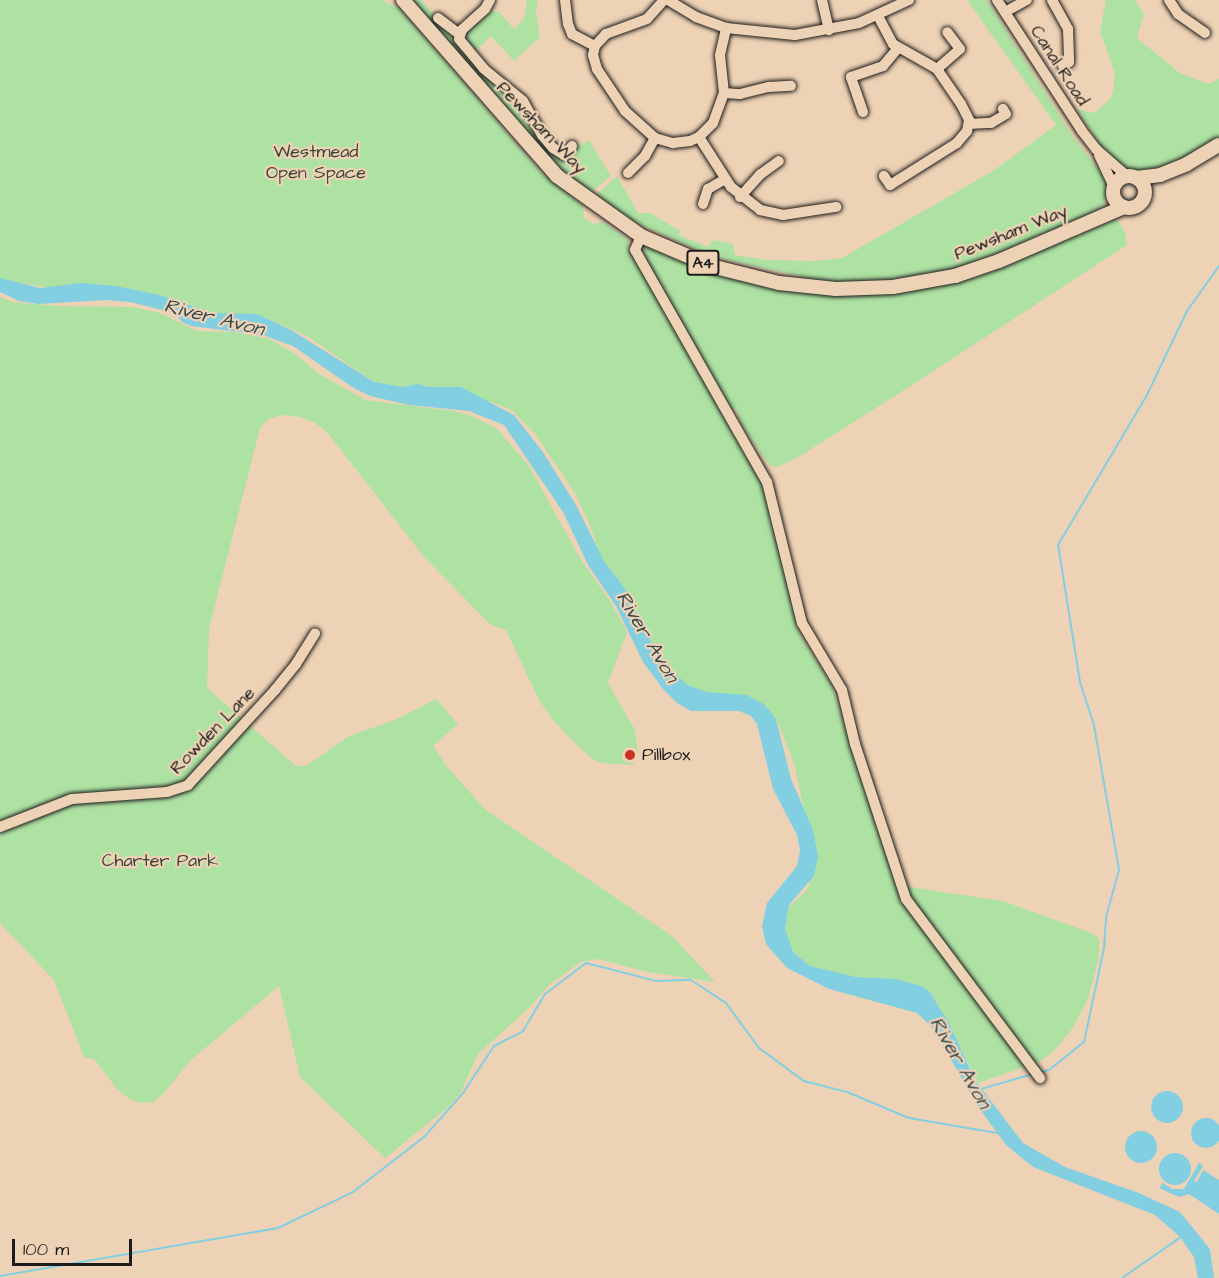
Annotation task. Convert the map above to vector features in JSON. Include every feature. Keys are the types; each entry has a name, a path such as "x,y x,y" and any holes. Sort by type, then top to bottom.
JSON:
{"main road":[{"name":"Pewsham Way","path":"403,0 557,176 642,236 711,266 779,283 836,289 893,287 955,276 999,261 1124,207"},
{"name":"A4","path":"1113,191 1119,180 1160,174 1187,164 1219,145"},
{"name":"A4","path":"1124,207 1138,205 1145,192 1160,174"},
{"path":"1132,177 1145,192"},
{"name":"Pewsham Way","path":"1092,219 1113,191"},
{"path":"1113,191 1124,207"}],"street":[{"path":"459,34 485,9 490,0"},
{"path":"565,0 568,24 572,34 595,46"},
{"path":"726,28 720,54 724,93 713,123 699,137 680,143 655,138 631,118 604,82 594,63 595,46 606,34 652,15 666,0 696,17 726,28 795,35 829,30 878,16 909,0"},
{"path":"822,0 829,30"},
{"name":"Canal Road","path":"997,0 1096,149 1113,191"},
{"path":"1005,12 1027,0"},
{"path":"1052,0 1068,29 1069,65"},
{"path":"1169,0 1178,15 1202,28"},
{"path":"878,16 890,39 898,48 936,69 966,111 969,124 965,135 957,143 887,183"},
{"path":"438,18 459,34 460,40 484,69 523,101 542,135 554,148 564,155 572,146"},
{"path":"936,69 962,51 947,32"},
{"path":"863,112 850,74 883,66 898,48"},
{"path":"724,93 740,94 769,87 791,86"},
{"path":"969,124 987,124 1005,114"},
{"path":"699,137 725,179 740,197 755,208 773,214 823,206 836,207"},
{"path":"628,174 645,156 655,138"},
{"name":"Canal Road","path":"1096,149 1132,177"},
{"path":"740,197 773,162"},
{"path":"703,204 708,189 725,179"},
{"path":"642,236 635,250 767,482 802,623 842,690 855,744 906,898 1040,1078"},
{"name":"Rowden Lane","path":"0,827 72,799 167,792 188,785 275,690 296,664 315,633"}],"green space":[{"name":"Westmead Open Space","path":"0,0 381,0 400,9 540,171 583,206 584,218 593,224 603,222 628,239 628,249 764,483 799,633 832,685 896,885 1003,901 1094,934 1099,939 1099,957 1088,999 1072,1029 1053,1052 1039,1062 978,1083 937,1002 921,986 896,979 875,980 838,974 810,966 793,952 785,928 788,908 807,890 815,868 795,766 780,727 774,717 674,686 655,663 639,615 604,568 590,525 576,495 536,435 512,410 491,402 462,396 390,387 374,382 307,336 270,320 0,280"},
{"path":"413,0 422,0 457,42 491,11 499,12 514,29 524,19 527,0 538,0 536,11 540,37 514,61 491,36 470,57 517,101 558,156 589,140 611,176 589,194 561,172 497,102"},
{"path":"967,0 987,0 1073,137 1108,181 1108,195 1103,206 1089,215 1002,255 953,271 921,277 852,283 827,282 713,257 628,219 595,196 617,176 638,213 650,213 680,231 679,235 708,247 713,240 733,244 735,255 767,260 815,261 842,258 993,171 1056,125"},
{"path":"1106,0 1135,0 1144,14 1137,38 1181,74 1209,84 1219,79 1219,140 1193,156 1159,169 1132,173 1122,168 1103,150 1077,109 1092,113 1110,99 1113,92 1115,74 1100,31"},
{"path":"1112,217 1119,222 1125,233 1127,245 898,394 800,456 777,467 770,465 762,455 740,422 736,408 729,411 642,258 645,244 773,286 926,285"},
{"name":"Charter Park","path":"0,297 13,302 59,306 133,307 160,313 197,331 234,332 268,338 294,353 318,373 365,400 454,411 472,416 497,429 529,466 581,560 610,601 627,632 608,683 635,730 638,754 633,765 601,763 591,758 569,737 539,700 506,630 491,625 424,557 327,432 315,423 300,417 282,415 268,419 260,428 209,629 207,688 296,766 306,766 349,736 395,720 436,699 458,724 433,746 447,767 486,810 672,936 715,982 648,972 598,959 581,962 549,985 530,1007 478,1054 460,1094 446,1109 385,1158 300,1077 279,986 191,1060 164,1093 153,1102 141,1103 128,1098 116,1088 95,1060 84,1057 54,980 0,923"}],"water":[{"name":"River Avon","path":"0,278 40,288 81,283 116,286 159,295 212,313 257,314 293,331 374,382 403,387 418,384 428,387 461,387 514,415 543,452 576,505 604,561 629,594 644,631 663,661 687,685 707,692 747,695 765,705 776,719 791,779 813,830 818,857 814,876 789,905 785,928 793,952 810,966 856,977 896,979 921,986 930,992 949,1023 975,1080 1023,1143 1065,1167 1139,1193 1180,1212 1210,1249 1214,1278 1198,1278 1194,1257 1180,1237 1155,1215 1033,1167 1006,1145 977,1105 933,1028 917,1013 829,989 787,968 766,944 762,926 767,903 797,866 800,850 797,835 773,789 757,724 751,716 739,711 691,711 677,703 663,689 643,662 616,606 588,565 563,512 504,425 469,411 409,405 370,396 352,387 293,346 263,335 191,326 182,322 174,313 130,302 106,300 39,304 19,301 0,292"},
{"path":"1167,1091 1178,1096 1183,1107 1178,1118 1167,1123 1156,1118 1151,1107 1156,1096"},
{"path":"1206,1118 1217,1122 1221,1133 1217,1144 1206,1148 1195,1144 1191,1133 1195,1122"},
{"path":"1141,1131 1152,1136 1157,1147 1152,1158 1141,1163 1130,1158 1125,1147 1130,1136"},
{"path":"1175,1153 1186,1158 1191,1169 1186,1180 1175,1185 1164,1180 1159,1169 1164,1158"},
{"path":"1199,1163 1203,1166 1194,1181 1197,1182 1203,1170 1219,1180 1219,1214 1189,1194 1179,1197 1159,1188 1163,1183 1172,1189 1184,1189"}],"waterway":[{"path":"1041,1072 1049,1070 1084,1042 1104,948 1106,917 1119,870 1094,725 1080,682 1058,545 1146,397 1187,311 1219,266"},
{"path":"0,1276 278,1228 353,1192 424,1137 463,1093 494,1046 523,1031 545,994 586,963 656,981 691,980 726,1003 759,1048 804,1081 847,1092 909,1118 997,1133"},
{"name":"River Avon","path":"981,1089 1033,1074"},
{"path":"1122,1278 1181,1237"}],"place":[{"name":"Pillbox","path":"630,755"}]}
